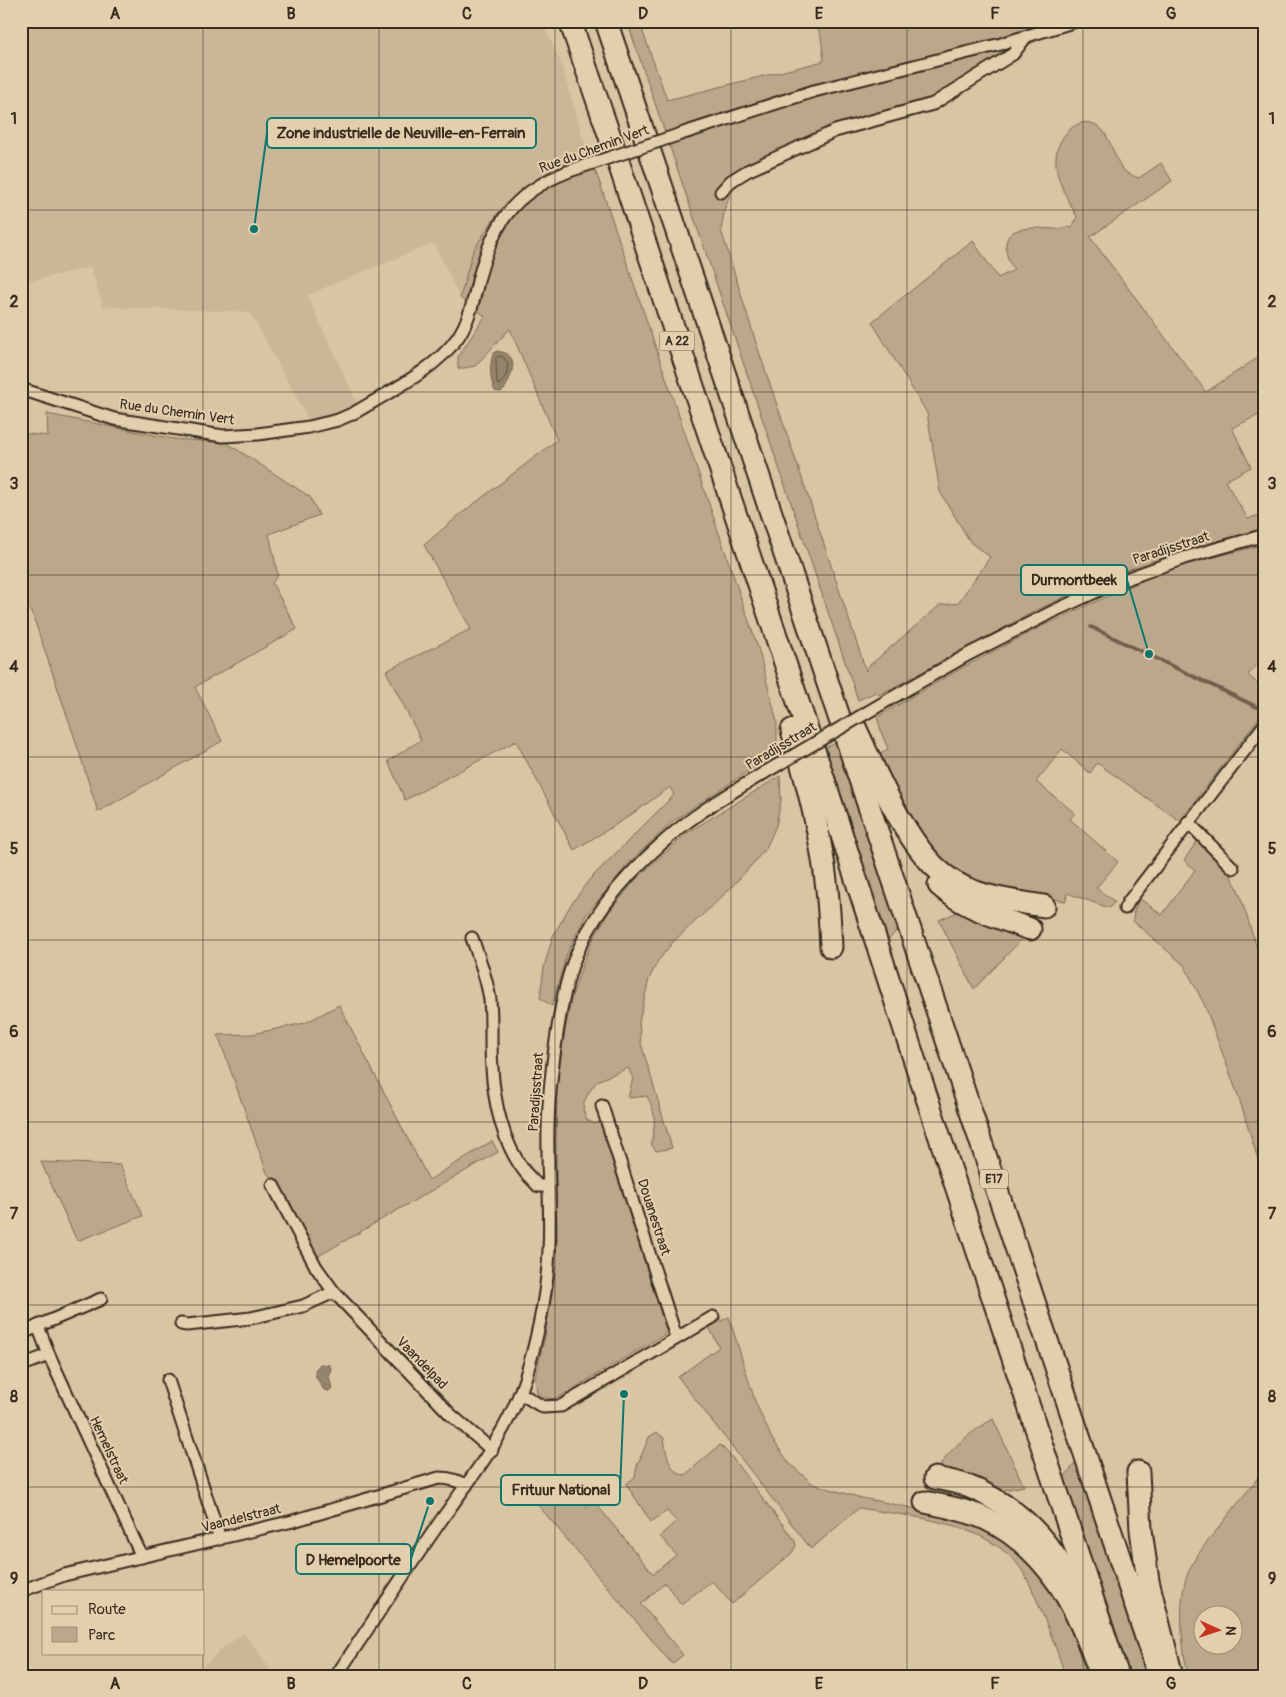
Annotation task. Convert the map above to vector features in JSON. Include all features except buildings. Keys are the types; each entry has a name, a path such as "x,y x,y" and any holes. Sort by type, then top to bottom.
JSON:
{"highway":[{"path":"558,21 573,54 596,95"},
{"name":"A 22","path":"570,21 759,587 1118,1676"},
{"name":"A 22","path":"606,21 827,683"},
{"path":"759,587 763,630 802,767 818,835 827,888 831,947"},
{"path":"804,612 837,676 868,772 906,845 927,874 948,893 969,906 1030,929"},
{"name":"E17","path":"827,683 1159,1676"},
{"path":"850,714 874,770 910,836 935,866 954,882 977,892 1044,906"},
{"path":"1138,1472 1141,1530 1148,1580 1172,1676"},
{"path":"935,1478 964,1484 993,1498 1022,1519 1044,1539 1065,1570 1085,1612 1107,1676"},
{"path":"925,1502 960,1509 984,1518 1009,1532 1027,1546 1047,1566 1058,1581 1081,1623 1101,1676"}],"street":[{"name":"Rue du Chemin Vert","path":"21,389 114,418 223,436 252,435 310,427 343,418 433,365 445,354 458,337 468,318 485,254 502,220 514,205 552,177 814,91 1025,38 1076,21"},
{"path":"721,192 730,181 747,171 835,131 933,104 1013,54 1025,38"},
{"name":"Paradijsstraat","path":"336,1676 492,1450 508,1422 520,1393 537,1335 545,1298 550,1248 548,1146 551,1071 561,1009 577,953 591,925 622,883 678,830 764,773 970,654 1056,610 1115,583 1184,558 1265,535"},
{"path":"1125,908 1128,901 1188,822 1265,724"},
{"path":"1188,822 1233,868"},
{"name":"Paradijsstraat","path":"472,938 486,976 490,998 494,1095 508,1143 525,1172 538,1186 548,1186"},
{"name":"Douanestraat","path":"602,1106 676,1337"},
{"name":"Vaandelpad","path":"273,1185 316,1267 334,1292 451,1415 492,1450"},
{"path":"181,1324 187,1325 251,1318 303,1306 334,1292"},
{"path":"21,1334 101,1299"},
{"path":"520,1393 543,1407 561,1406 713,1317"},
{"name":"Hemelstraat","path":"38,1326 49,1355 142,1557"},
{"path":"21,1363 25,1364 49,1355"},
{"path":"168,1380 220,1539"},
{"name":"Vaandelstraat","path":"21,1591 64,1575 293,1521 439,1478 450,1478 466,1486"}],"shaded area":[{"path":"21,21 542,21 560,61 588,154 551,170 526,186 473,251 460,298 434,243 307,295 357,403 337,415 310,422 250,312 103,307 91,267 21,283"},
{"path":"244,1633 275,1676 192,1676 223,1648"}],"green space":[{"path":"627,21 639,21 667,100 824,61 821,37 815,21 1058,21 1061,30 1000,57 934,99 839,124 788,146 789,156 743,178 731,193 725,208 721,230 757,346 866,671 870,665 940,605 958,603 990,557 971,543 940,492 927,413 872,322 973,241 998,278 1014,270 1006,249 1008,237 1013,233 1028,228 1061,229 1073,226 1077,217 1061,186 1056,164 1056,153 1067,132 1078,124 1091,123 1102,130 1107,136 1119,164 1128,174 1139,178 1161,163 1172,181 1090,237 1206,392 1265,353 1265,412 1232,428 1251,467 1225,481 1248,519 1265,513 1265,528 1111,575 1037,610 879,695 876,692 858,700"},
{"path":"588,154 598,178 759,651 777,722 777,752 673,821 629,863 586,915 567,953 552,1006 540,998 544,967 553,936 570,906 589,880 674,795 670,787 625,819 574,850 516,741 405,800 388,761 421,740 386,671 471,629 424,545 457,517 557,440 510,329 475,366 458,369 458,357 485,316 460,298 473,251 497,214 526,186 551,170"},
{"path":"47,414 174,439 227,443 310,497 319,515 269,534 278,575 272,583 297,629 195,687 222,741 98,812 33,616 21,594 21,433 48,436"},
{"path":"1265,544 1265,576 1262,579 1260,589 1265,604 1265,655 1248,675 1265,690 1265,710 1180,821 1097,763 1090,773 1062,749 1036,782 1075,813 1070,819 1118,862 1096,888 1115,902 1109,908 1067,893 1066,901 984,888 948,869 931,853 898,794 880,753 888,749 877,717 960,669 1042,626 1155,575 1188,564"},
{"path":"838,742 900,926 886,943 823,749"},
{"path":"780,776 781,800 776,826 766,848 726,893 673,942 658,961 649,979 639,1022 641,1043 672,1148 656,1151 651,1144 654,1114 647,1096 628,1098 633,1078 628,1068 597,1081 584,1102 583,1109 587,1120 595,1124 600,1122 667,1333 559,1397 545,1398 537,1393 535,1378 545,1336 553,1287 557,1240 557,1084 572,996 582,966 593,939 609,912 637,878 687,833"},
{"path":"1198,840 1216,857 1229,873 1238,889 1265,973 1265,1182 1239,1098 1205,1006 1184,965 1133,921 1134,911 1139,898 1162,915 1195,870 1184,860"},
{"path":"962,910 1027,934 974,989 939,920"},
{"path":"339,1005 429,1180 492,1141 498,1152 315,1258 276,1182 267,1173 218,1035 252,1034 305,1023"},
{"path":"41,1162 120,1165 143,1216 77,1241"},
{"path":"729,1317 755,1401 772,1439 790,1464 813,1484 861,1498 975,1521 998,1533 1040,1572 1066,1615 1087,1676 1065,1676 1043,1615 1024,1573 1015,1561 999,1547 981,1537 942,1522 859,1508 811,1549 678,1377 719,1347 709,1327"},
{"path":"993,1419 1024,1486 999,1491 937,1471 942,1462 961,1441"},
{"path":"657,1432 664,1438 667,1456 672,1467 680,1474 685,1475 720,1445 730,1455 795,1541 796,1546 792,1553 732,1604 712,1581 681,1604 665,1583 641,1604 683,1655 672,1664 538,1505 564,1483 585,1507 593,1500 653,1574 676,1555 660,1536 676,1521 667,1511 651,1522 626,1484 635,1477 637,1466 649,1437"},
{"path":"1080,1457 1150,1676 1128,1676 1063,1479"},
{"path":"1265,1468 1265,1676 1188,1676 1182,1638 1183,1596 1188,1573 1202,1549"}],"water":[{"path":"496,351 509,356 513,366 504,390 500,392 495,391 491,376 493,354"},
{"path":"320,1364 329,1365 331,1368 329,1377 332,1388 329,1391 324,1390 316,1377 315,1370"}],"waterway":[{"path":"1091,627 1257,707 1265,702"}],"place":[{"name":"Zone industrielle de Neuville-en-Ferrain","path":"254,229"},
{"name":"Durmontbeek","path":"1149,654"},
{"name":"Frituur National","path":"624,1394"},
{"name":"D Hemelpoorte","path":"430,1501"}]}
